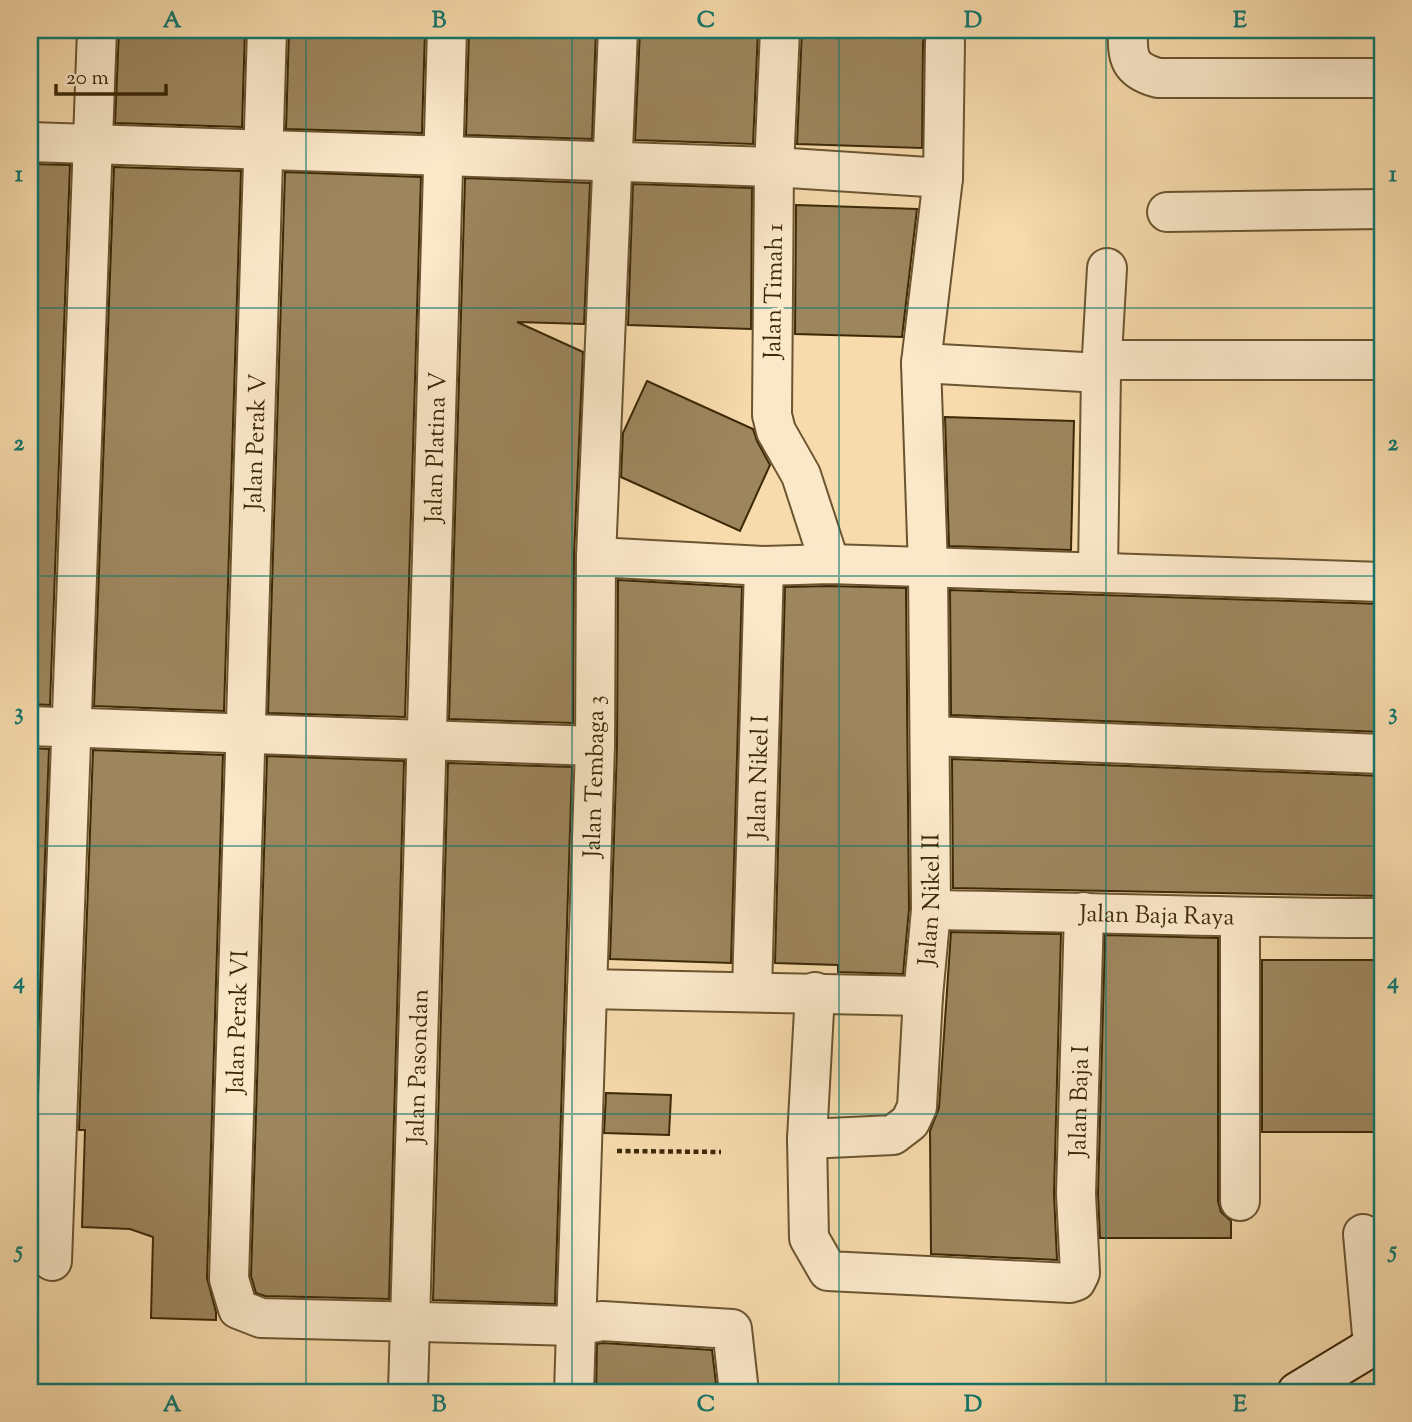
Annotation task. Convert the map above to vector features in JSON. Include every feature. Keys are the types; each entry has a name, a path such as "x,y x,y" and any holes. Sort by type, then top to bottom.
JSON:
{"street":[{"path":"52,1261 43,1150 72,728 97,30"},
{"name":"Jalan Perak V","path":"246,734 267,30"},
{"name":"Jalan Platina V","path":"427,741 447,30"},
{"name":"Jalan Tembaga 3","path":"574,1392 595,746 596,557 618,30"},
{"name":"Jalan Timah 1","path":"780,30 774,167 772,415 776,430 801,475 831,564"},
{"path":"1128,30 1129,56 1135,68 1158,78 1382,78"},
{"name":"Jalan Nikel II","path":"807,1139 893,1136 910,1122 917,1107 930,910 928,568 921,363 943,178 944,42"},
{"path":"30,142 774,167 943,178"},
{"path":"1167,212 1382,209"},
{"path":"1098,571 1107,268"},
{"path":"921,363 1102,366 1382,360"},
{"path":"596,557 764,566 831,564 1382,582"},
{"name":"Jalan Nikel I","path":"752,991 764,566"},
{"path":"30,726 595,746"},
{"name":"Jalan Perak VI","path":"246,734 229,1279 238,1308 261,1318 410,1322"},
{"path":"930,736 1382,754"},
{"name":"Jalan Pasondan","path":"408,1392 427,741"},
{"name":"Jalan Baja Raya","path":"930,910 1382,919"},
{"name":"Jalan Baja I","path":"807,1139 808,1238 828,1271 1070,1283 1076,1280 1080,1273 1076,1194 1084,912"},
{"path":"1240,918 1240,1201"},
{"path":"587,989 923,996"},
{"path":"807,1139 815,992"},
{"path":"1297,1392 1378,1345 1363,1234"},
{"path":"410,1322 576,1326 602,1321 732,1329 739,1392"}],"path":[{"path":"582,1151 721,1152"}],"building":[{"path":"119,30 245,30 242,127 115,123"},
{"path":"289,30 425,30 422,133 286,129"},
{"path":"469,30 596,30 592,139 466,135"},
{"path":"640,30 758,30 753,144 635,140"},
{"path":"802,30 927,30 923,42 922,148 797,144"},
{"path":"30,164 70,165 50,705 30,704"},
{"path":"114,167 241,171 224,711 94,706"},
{"path":"285,172 421,177 405,717 268,713"},
{"path":"465,178 590,183 584,324 517,322 583,352 574,556 573,723 449,719"},
{"path":"633,184 752,188 751,329 628,325"},
{"path":"796,205 917,209 902,337 795,334"},
{"path":"647,381 753,429 770,465 740,531 621,477 623,433"},
{"path":"945,417 1074,421 1071,550 949,546"},
{"path":"618,580 742,587 731,963 610,959 617,746"},
{"path":"785,587 906,588 909,909 903,974 838,972 838,965 775,963"},
{"path":"950,590 1382,604 1382,732 951,715"},
{"path":"30,748 49,749 35,1128 30,1128"},
{"path":"93,750 223,755 207,1278 216,1320 151,1318 153,1237 130,1229 82,1227 85,1130 79,1130"},
{"path":"267,756 404,761 389,1299 265,1296 256,1293 251,1276"},
{"path":"952,759 1382,776 1382,896 953,888"},
{"path":"448,763 572,767 555,1304 433,1300"},
{"path":"951,932 1061,934 1054,1193 1057,1260 931,1254 930,1131 939,1108"},
{"path":"1105,935 1218,938 1218,1201 1221,1212 1231,1221 1231,1238 1100,1238 1098,1194"},
{"path":"1262,960 1382,960 1382,1132 1262,1132"},
{"path":"606,1093 671,1095 669,1135 604,1133"},
{"path":"597,1344 712,1350 717,1392 596,1392"}]}
